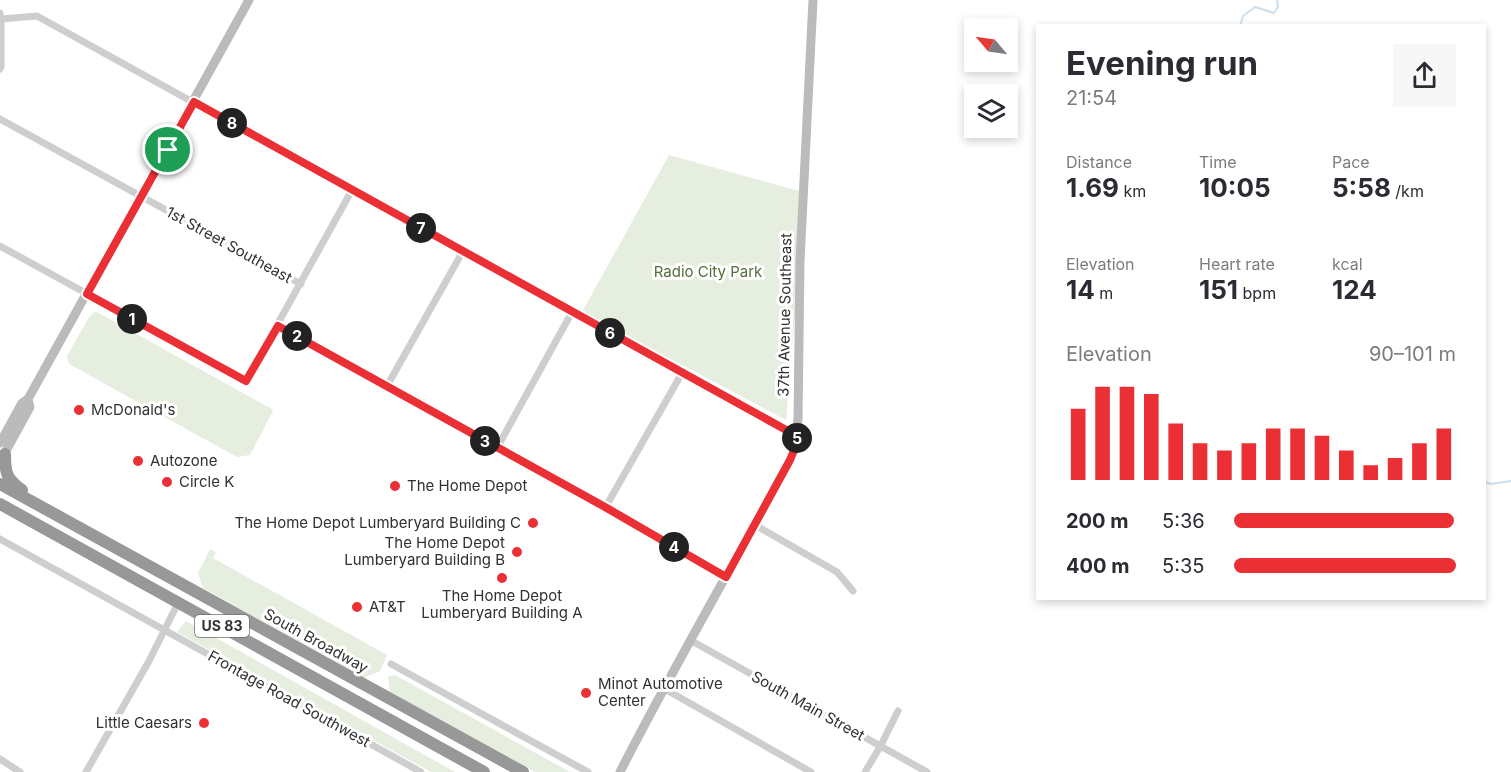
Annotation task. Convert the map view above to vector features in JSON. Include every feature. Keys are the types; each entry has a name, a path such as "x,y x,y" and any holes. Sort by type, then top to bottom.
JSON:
{"highway":[{"path":"2,446 7,475 13,484 44,504 51,512"},
{"name":"South Broadway","path":"0,484 523,772"},
{"path":"0,496 63,527 111,545"},
{"name":"US 83","path":"0,504 484,772"},
{"path":"39,525 104,554 170,591 175,592 183,584"},
{"path":"178,603 181,599 188,599 248,633 304,652"},
{"path":"248,640 294,658 360,696 369,698 374,690"}],"street":[{"path":"2,446 22,403 28,399 249,0"},
{"name":"37th Avenue Southeast","path":"620,772 663,688 755,525 795,448 798,419 800,261 813,0"},
{"path":"0,69 1,16 37,16 797,436"},
{"name":"1st Street Southeast","path":"0,119 301,285"},
{"path":"0,246 246,381 352,190"},
{"path":"387,386 463,251"},
{"path":"497,448 572,312"},
{"path":"278,326 605,507 726,577"},
{"path":"605,507 682,373"},
{"path":"2,446 30,407 28,399"},
{"path":"755,525 837,572 854,591"},
{"name":"Frontage Road Southwest","path":"0,539 421,772"},
{"path":"86,772 165,631 178,603"},
{"name":"South Main Street","path":"690,640 927,772"},
{"path":"391,664 588,772"},
{"path":"663,688 811,772"},
{"path":"865,772 898,711"},
{"path":"0,759 20,772"}],"green space":[{"name":"Radio City Park","path":"669,155 803,192 801,245 786,420 582,312"},
{"path":"95,311 272,409 250,455 237,457 69,364 67,356 89,317"},
{"path":"210,549 216,552 213,558 387,655 380,671 363,678 203,588 198,573"},
{"path":"186,621 455,772 431,772 177,632"},
{"path":"395,675 570,772 535,772 390,692 388,676"}],"waterway":[{"path":"1241,24 1243,16 1255,7 1274,13 1278,7 1277,0"},
{"path":"1486,482 1491,484 1511,481"}],"place":[{"name":"McDonald's","path":"79,410"},
{"name":"Autozone","path":"138,461"},
{"name":"Circle K","path":"167,482"},
{"name":"The Home Depot","path":"395,486"},
{"name":"The Home Depot Lumberyard Building C","path":"533,523"},
{"name":"The Home Depot Lumberyard Building B","path":"517,552"},
{"name":"The Home Depot Lumberyard Building A","path":"502,578"},
{"name":"AT&T","path":"357,607"},
{"name":"Minot Automotive Center","path":"586,693"},
{"name":"Little Caesars","path":"204,723"}],"route":[{"path":"194,102 797,436 790,460 726,577 605,507 278,326 246,381 87,294 168,150 194,102"}]}
